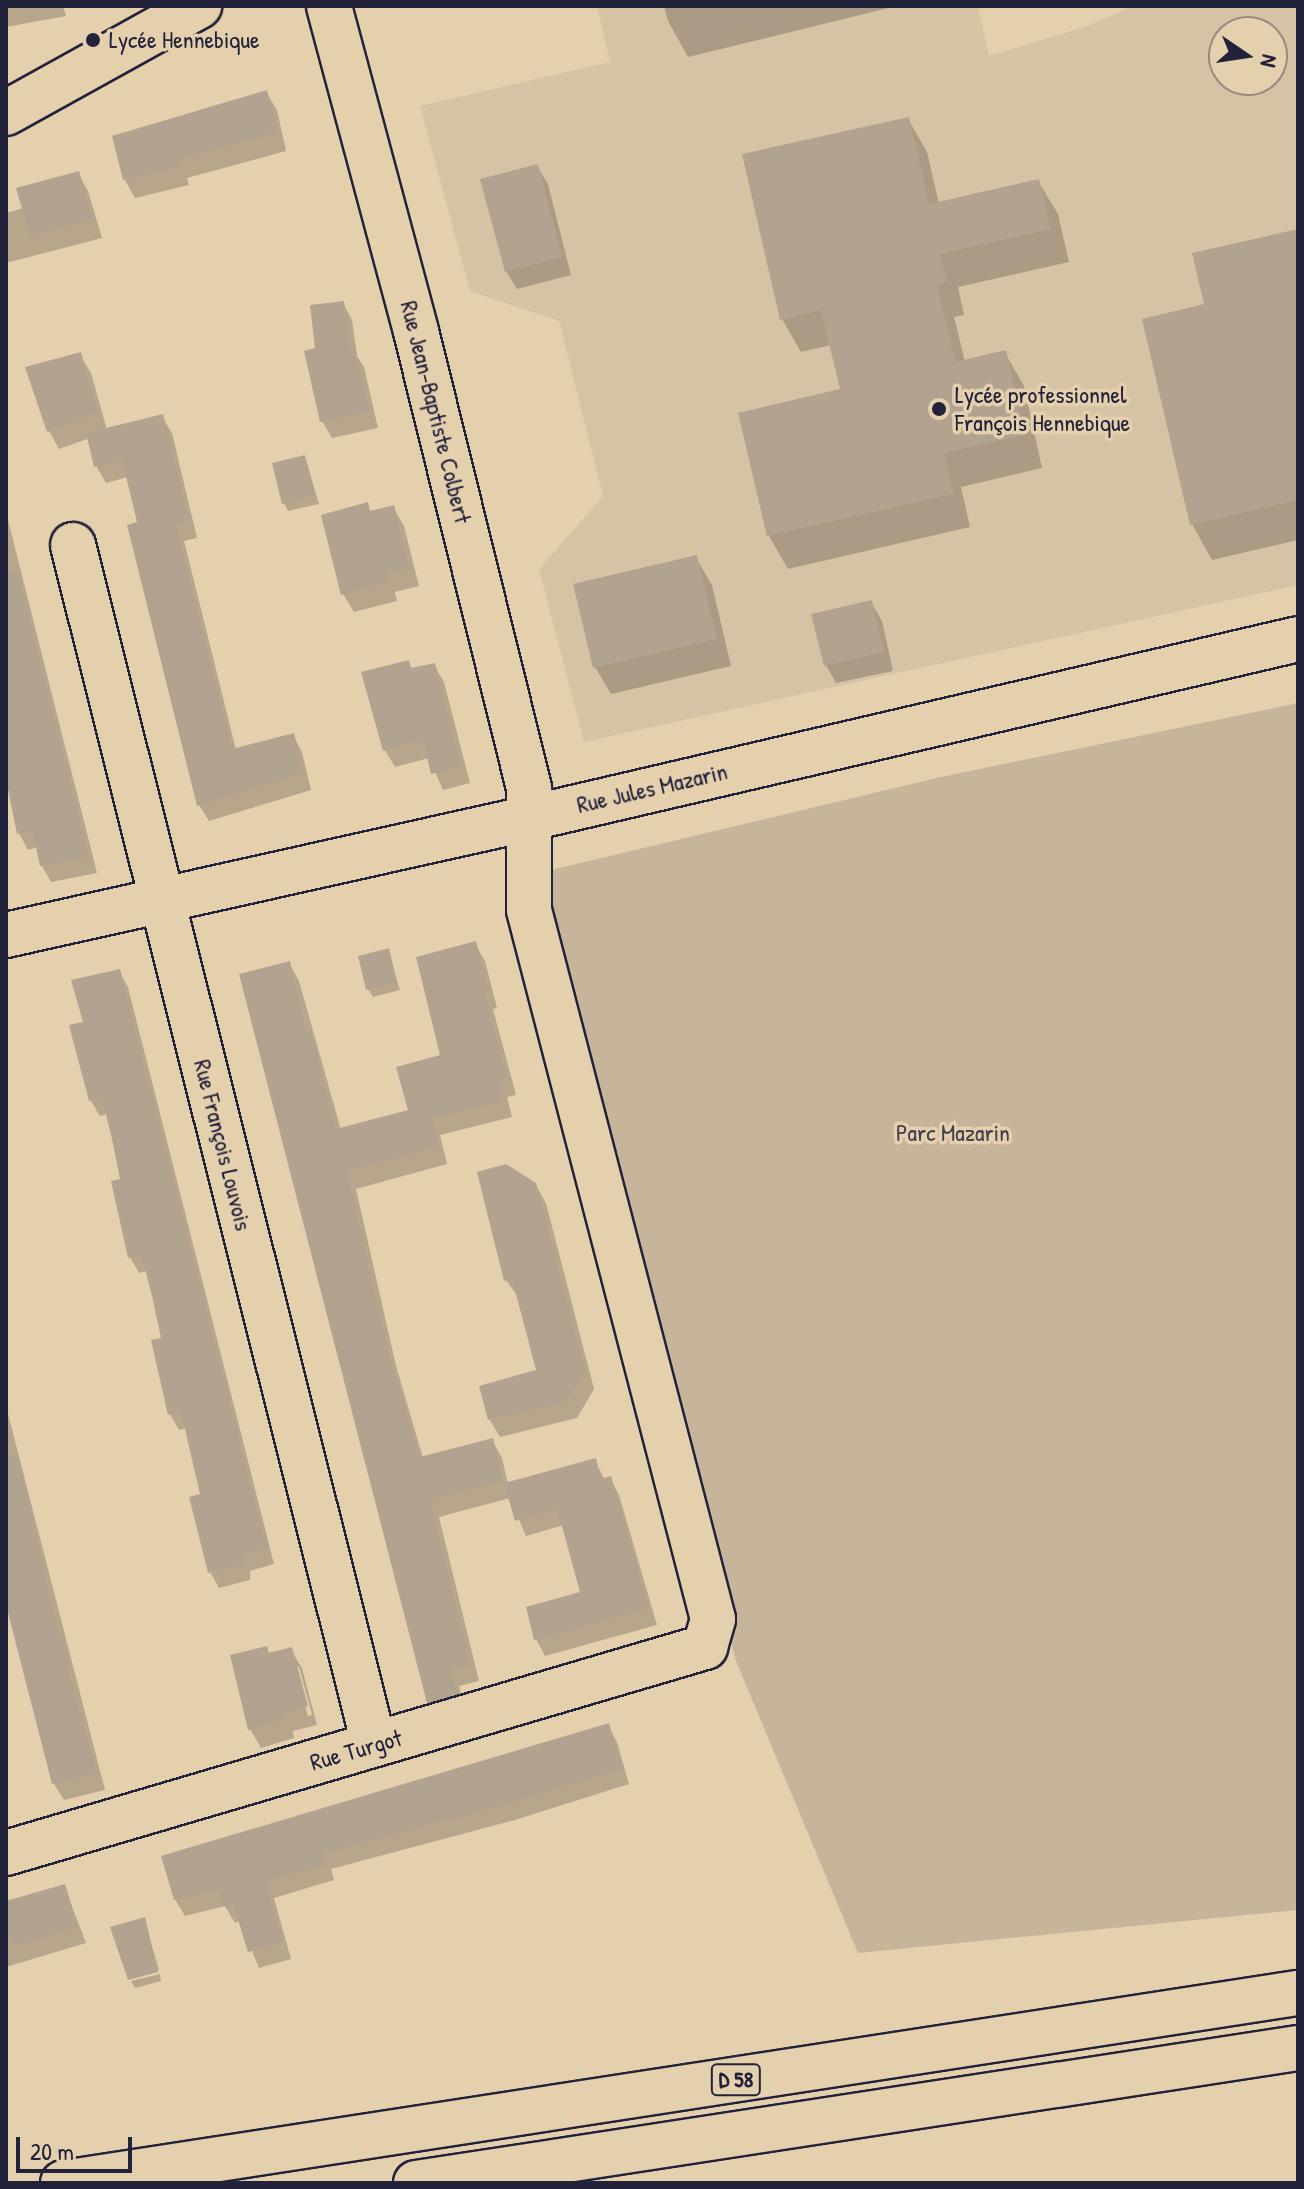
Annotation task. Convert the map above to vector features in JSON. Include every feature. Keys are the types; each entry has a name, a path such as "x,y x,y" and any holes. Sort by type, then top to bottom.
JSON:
{"main road":[{"path":"6,113 199,6"},
{"name":"Rue Jean-Baptiste Colbert","path":"329,6 416,331 529,788 526,819 529,910 713,1619 705,1647"},
{"name":"Rue François Louvois","path":"73,545 374,1744"},
{"name":"Rue Jules Mazarin","path":"6,935 526,819 1298,639"},
{"name":"Rue Turgot","path":"6,1853 705,1647"},
{"path":"1277,1996 1298,1976"},
{"name":"D 58","path":"63,2183 1277,1996"},
{"name":"D 58","path":"416,2183 1298,2048"}],"shaded area":[{"name":"Lycée professionnel François Hennebique","path":"597,6 978,6 989,56 1091,25 1132,6 1298,6 1298,585 584,742 539,569 603,496 559,321 470,291 420,106 610,62"}],"green space":[{"name":"Parc Mazarin","path":"1298,703 1298,1910 858,1953 736,1661 530,875 941,777"}],"building":[{"path":"267,90 277,132 178,159 180,167 123,180 112,136"},
{"path":"909,117 929,204 1039,179 1051,229 940,254 947,282 937,284 955,362 1006,350 1025,435 944,453 953,494 767,536 738,413 840,389 821,310 780,320 742,154"},
{"path":"538,164 562,257 505,272 480,179"},
{"path":"79,171 93,219 30,236 16,188"},
{"path":"1298,229 1298,500 1190,525 1142,319 1204,304 1192,253"},
{"path":"344,301 350,349 355,348 370,411 320,422 304,351 315,348 310,305"},
{"path":"81,352 98,413 47,432 25,367"},
{"path":"163,414 189,521 176,524 232,749 294,733 303,773 197,806 127,525 137,522 122,460 94,467 86,433"},
{"path":"305,455 316,495 282,504 272,463"},
{"path":"368,502 370,511 394,505 410,568 386,574 388,582 341,595 321,515"},
{"path":"697,555 717,639 593,668 573,584"},
{"path":"18,572 89,857 40,866 32,830 17,834 6,780 6,573"},
{"path":"872,600 884,652 824,666 811,614"},
{"path":"409,660 411,668 435,663 461,766 431,774 423,740 383,751 361,672"},
{"path":"476,941 489,990 484,991 507,1077 498,1080 503,1100 431,1118 439,1146 347,1171 387,1346 420,1457 493,1438 503,1480 430,1500 470,1664 451,1669 457,1694 427,1703 239,974 290,961 306,1031 311,1030 336,1129 408,1110 396,1067 440,1055 416,957"},
{"path":"389,948 397,982 366,990 358,956"},
{"path":"120,969 267,1548 243,1555 246,1563 208,1573 189,1497 200,1494 181,1412 168,1415 151,1340 161,1338 152,1296 141,1254 128,1258 111,1181 120,1179 102,1098 89,1101 69,1025 83,1022 71,980"},
{"path":"506,1164 536,1183 585,1370 567,1401 488,1420 479,1386 536,1370 512,1279 504,1281 477,1172"},
{"path":"18,1456 60,1639 64,1638 72,1668 68,1669 97,1773 52,1784 6,1605 6,1457"},
{"path":"596,1458 601,1479 611,1476 649,1608 534,1640 526,1607 580,1592 557,1508 515,1521 504,1483"},
{"path":"267,1646 269,1653 292,1647 308,1706 284,1713 285,1720 248,1730 230,1655"},
{"path":"609,1723 622,1768 508,1804 323,1853 326,1864 266,1882 283,1942 248,1952 233,1904 223,1907 218,1889 174,1900 161,1856"},
{"path":"65,1884 78,1926 15,1946 6,1933 6,1901"},
{"path":"145,1917 158,1972 128,1980 110,1927"}],"place":[{"name":"Lycée Hennebique","path":"93,40"},
{"name":"Lycée professionnel François Hennebique","path":"939,409"}]}
